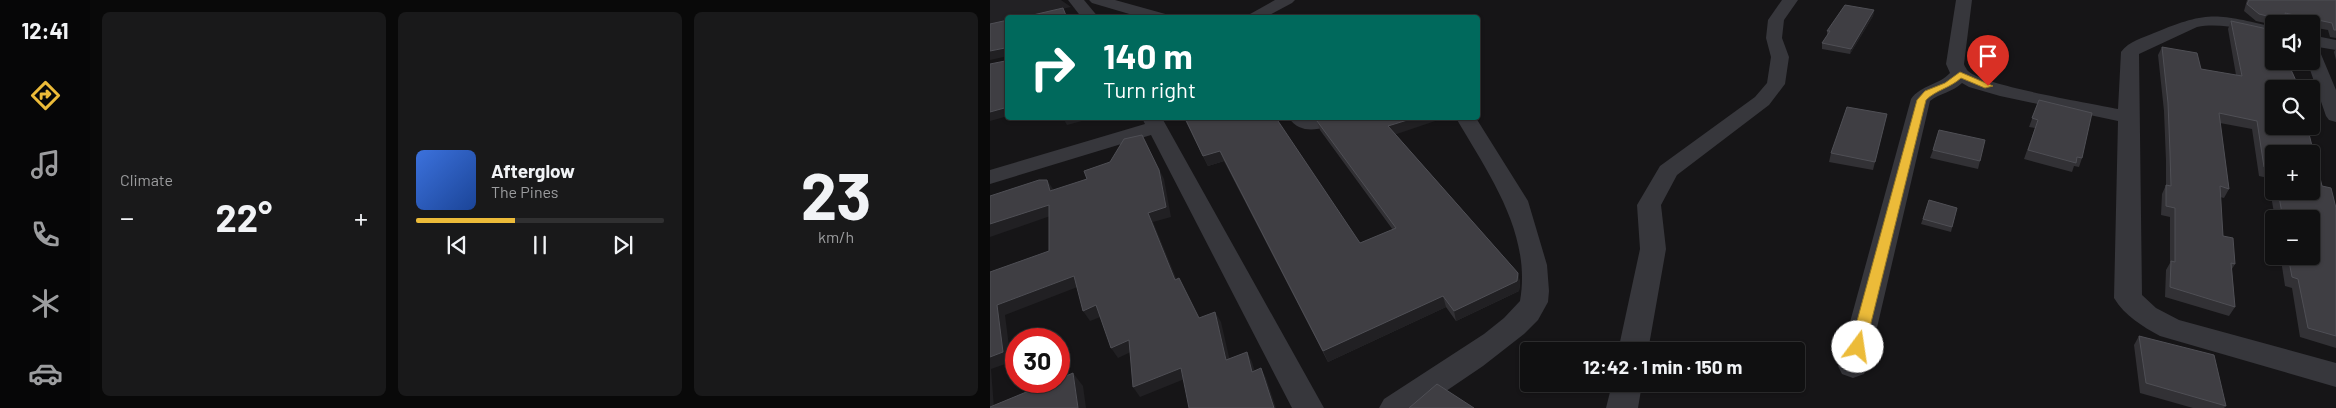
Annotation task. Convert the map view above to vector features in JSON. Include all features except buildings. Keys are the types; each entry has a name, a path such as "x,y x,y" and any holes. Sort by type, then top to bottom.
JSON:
{"street":[{"path":"1076,0 1088,15"},
{"path":"1097,0 1152,15"},
{"path":"1257,15 1287,0"},
{"path":"1635,342 1653,249 1649,205 1668,171 1762,101 1776,84 1780,57 1774,38 1776,20 1790,0"},
{"path":"1964,0 1955,64 1960,74 1976,83 2000,90 2128,117"},
{"path":"2265,30 2222,20 2206,20 2192,23 2138,46 2130,52 2128,298 2146,315 2170,328 2336,375"},
{"path":"2320,42 2336,45"},
{"path":"2319,70 2336,116"},
{"path":"1853,366 1922,100 1928,93 1948,85 1960,74"},
{"path":"1301,120 1310,124 1327,120"},
{"path":"1395,408 1473,358 1525,316 1534,304 1536,288 1532,256 1520,212 1516,201 1467,120"},
{"path":"990,177 1154,122 1308,408"},
{"path":"1622,408 1625,392"}],"shaded area":[{"path":"990,0 1061,0 1071,7 1033,15 1005,15 1005,21 990,25"}],"route":[{"path":"1858,347 1922,100 1928,93 1948,85 1960,74 1976,83 1988,86"}]}
